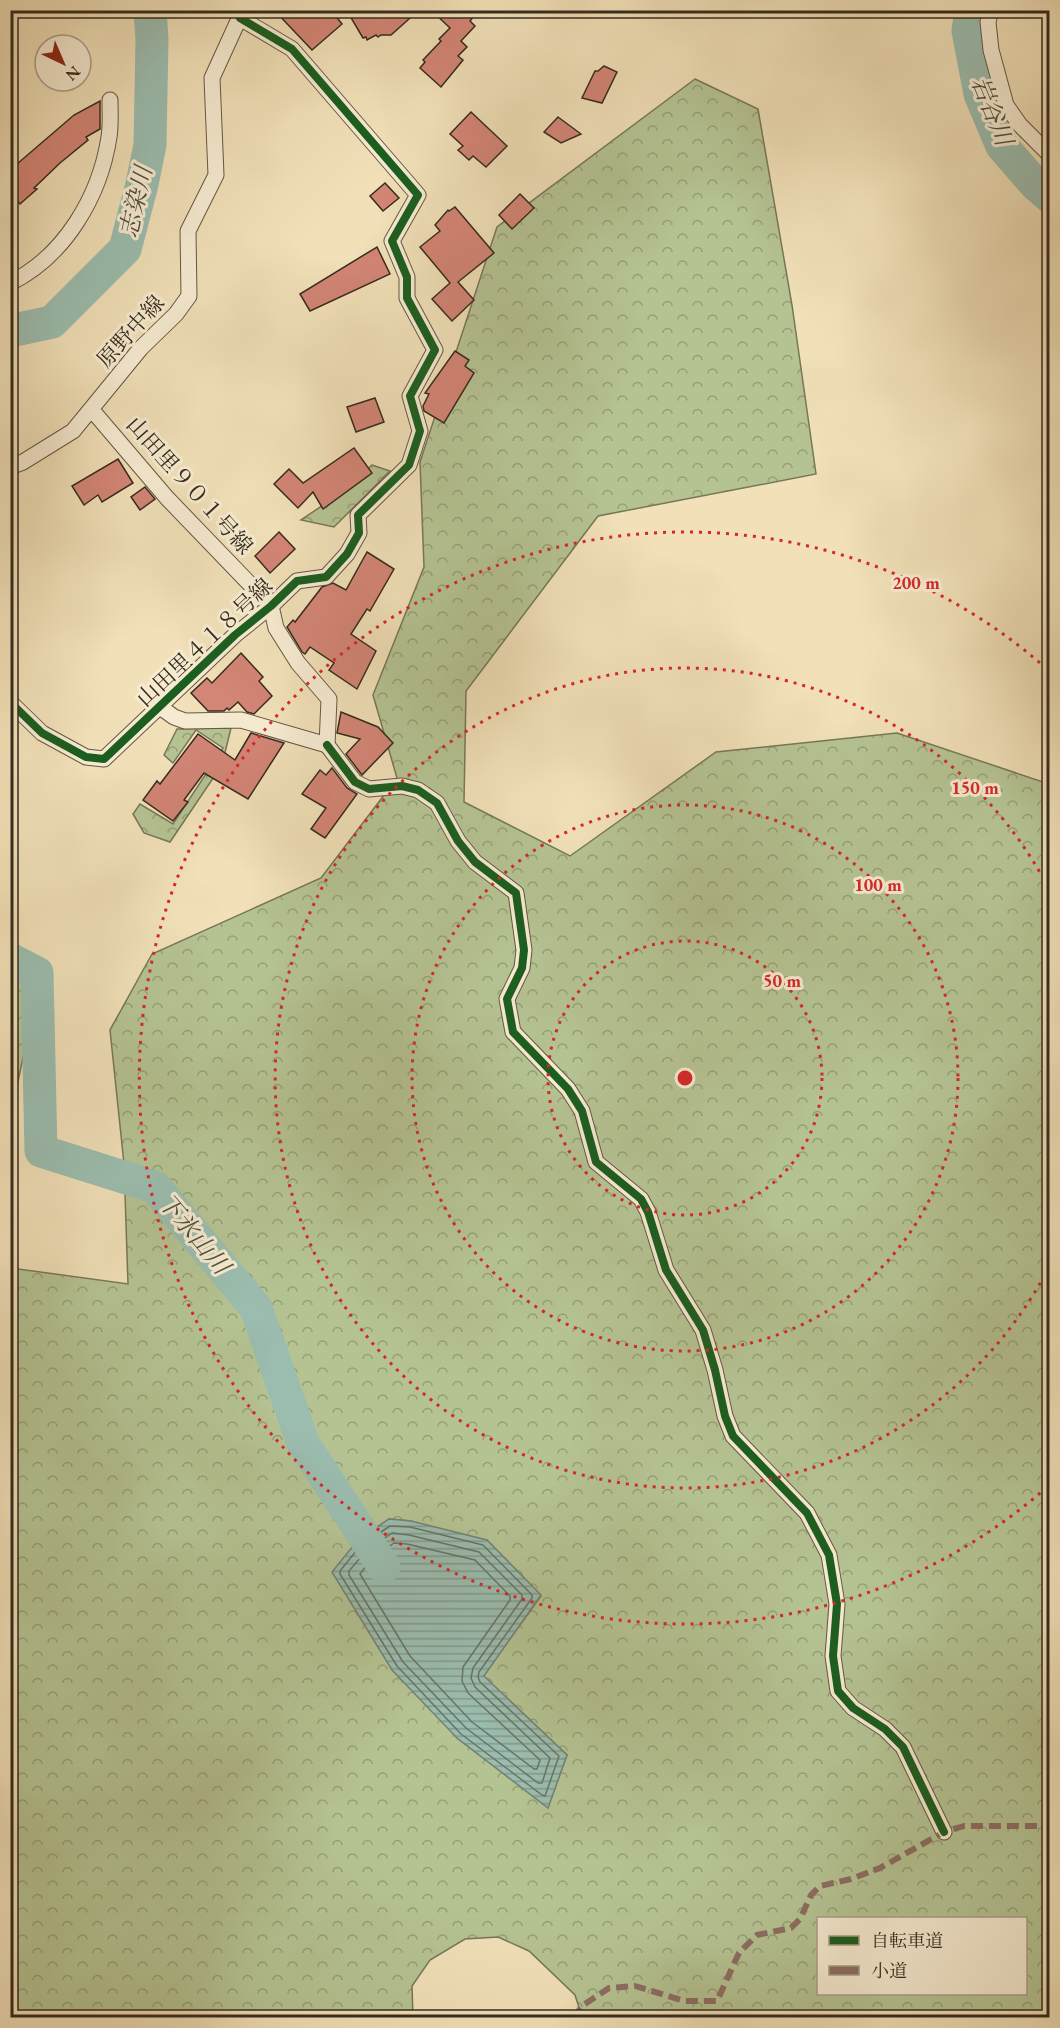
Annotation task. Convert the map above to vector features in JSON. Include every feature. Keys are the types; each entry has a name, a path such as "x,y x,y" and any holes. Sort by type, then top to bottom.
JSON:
{"street":[{"path":"991,10 988,22 991,50 1006,105 1020,125 1050,155"},
{"name":"山田里４１８号線","path":"10,702 42,733 86,757 104,759 297,581 326,578 347,554 359,533 358,515 409,465 420,431 410,396 435,350 407,298 407,277 392,241 418,195 292,49 241,14"},
{"name":"原野中線","path":"10,467 23,462 73,431 141,348 176,314 189,296 188,231 216,175 212,78 241,14"},
{"path":"10,283 40,263 60,245 78,221 92,195 104,162 110,135 110,100"},
{"name":"山田里９０１号線","path":"92,410 166,498 271,606 276,628 298,663 329,699 327,745"},
{"path":"160,707 174,717 185,721 241,720 327,745 355,782 369,789 402,786 418,790 437,803 458,841 475,862 516,893 524,950 522,968 507,999 513,1032 568,1089 582,1112 596,1162 641,1199 648,1212 666,1270 703,1330 716,1370 724,1416 733,1436 807,1513 829,1555 837,1604 833,1656 838,1691 853,1708 885,1729 903,1747 944,1832"}],"green space":[{"path":"695,79 758,109 792,305 816,474 598,516 466,691 464,802 570,856 716,752 897,733 1049,784 1049,2017 582,2017 575,1995 529,1951 498,1937 465,1939 430,1960 412,1986 413,2017 11,2018 11,1268 128,1284 124,1164 110,1030 152,954 321,878 397,778 373,695 424,567 420,462 497,227","holes":["389,1519 411,1521 541,1596 483,1676 567,1755 548,1807 457,1738 357,1541"]},
{"path":"372,465 390,471 334,527 301,520 335,497"},
{"path":"231,728 222,765 170,842 144,833 133,814 140,804 173,824 223,748 196,730 173,763 164,755 177,729"},
{"path":"10,949 42,965 18,1082 11,1062"}],"water":[{"path":"389,1519 411,1521 487,1540 541,1595 484,1676 567,1755 548,1808 457,1738 392,1670 332,1572 357,1541"}],"building":[{"path":"274,10 331,10 342,24 312,50"},
{"path":"359,10 419,10 391,35 378,37 376,35 367,40 366,37 363,38 350,16"},
{"path":"431,10 479,10 470,21 475,26 461,41 467,47 458,56 463,60 441,87 420,68 425,62 423,60 450,28"},
{"path":"604,66 617,72 602,103 582,98 595,71"},
{"path":"100,101 100,129 86,137 88,140 60,163 20,204 10,192 10,170 74,115"},
{"path":"471,112 507,146 486,167 473,156 469,160 458,150 463,146 450,134"},
{"path":"558,117 581,134 561,143 544,132"},
{"path":"385,183 399,198 383,211 370,196"},
{"path":"520,194 534,208 512,229 499,215"},
{"path":"455,207 494,253 458,282 474,300 452,321 432,299 450,283 420,247 440,231 435,225 448,210"},
{"path":"377,247 390,274 310,311 300,294"},
{"path":"455,351 469,360 465,366 474,373 444,423 424,411 423,406 429,394 425,393"},
{"path":"375,398 384,422 356,432 347,407"},
{"path":"354,448 372,473 323,509 313,492 298,508 274,484 289,469 303,483"},
{"path":"118,459 133,483 102,502 98,495 84,505 72,486"},
{"path":"145,487 155,499 140,510 131,497"},
{"path":"279,532 295,549 270,573 255,556"},
{"path":"367,552 394,569 370,611 367,609 351,634 376,651 357,689 329,670 334,663 310,647 305,654 302,652 287,627 293,620 295,622 322,587 333,583 346,590"},
{"path":"241,653 263,677 259,681 272,696 254,714 247,712 238,702 229,710 227,708 224,711 208,711 191,693 207,678 212,683"},
{"path":"341,712 378,727 393,743 362,775 346,754 360,739 337,733"},
{"path":"251,733 284,743 248,799 204,773 184,800 188,802 173,821 143,800 157,781 160,784 198,734 235,760"},
{"path":"332,768 347,788 357,794 325,838 311,829 326,808 302,794 320,770 326,775"}],"waterway":[{"name":"志染川","path":"10,331 52,322 125,249 150,145 152,39 150,10"},
{"name":"岩谷川","path":"971,10 968,31 980,94 1002,146 1036,185 1050,197"},
{"name":"下氷山川","path":"10,959 37,973 41,1151 155,1187 256,1308 303,1443 384,1567"}],"marked path":[{"path":"574,2018 582,2006 609,1988 635,1986 685,2001 717,2001 739,1953 757,1935 791,1928 800,1919 811,1895 820,1886 851,1879 880,1868 944,1832 964,1826 1040,1826 1050,1822"}],"cycle path":[{"path":"10,702 42,733 86,757 104,759 235,635 297,581 326,577 347,554 359,533 358,515 409,465 420,431 410,396 435,350 407,298 407,277 392,241 418,195 292,49 240,18"},
{"path":"327,745 355,782 369,789 402,786 418,790 437,803 458,841 475,862 516,893 524,950 522,968 507,999 513,1032 568,1089 582,1111 596,1162 641,1199 648,1212 666,1270 703,1330 725,1416 733,1436 807,1513 829,1555 837,1604 833,1656 838,1691 853,1708 885,1729 903,1747 944,1832"}]}
